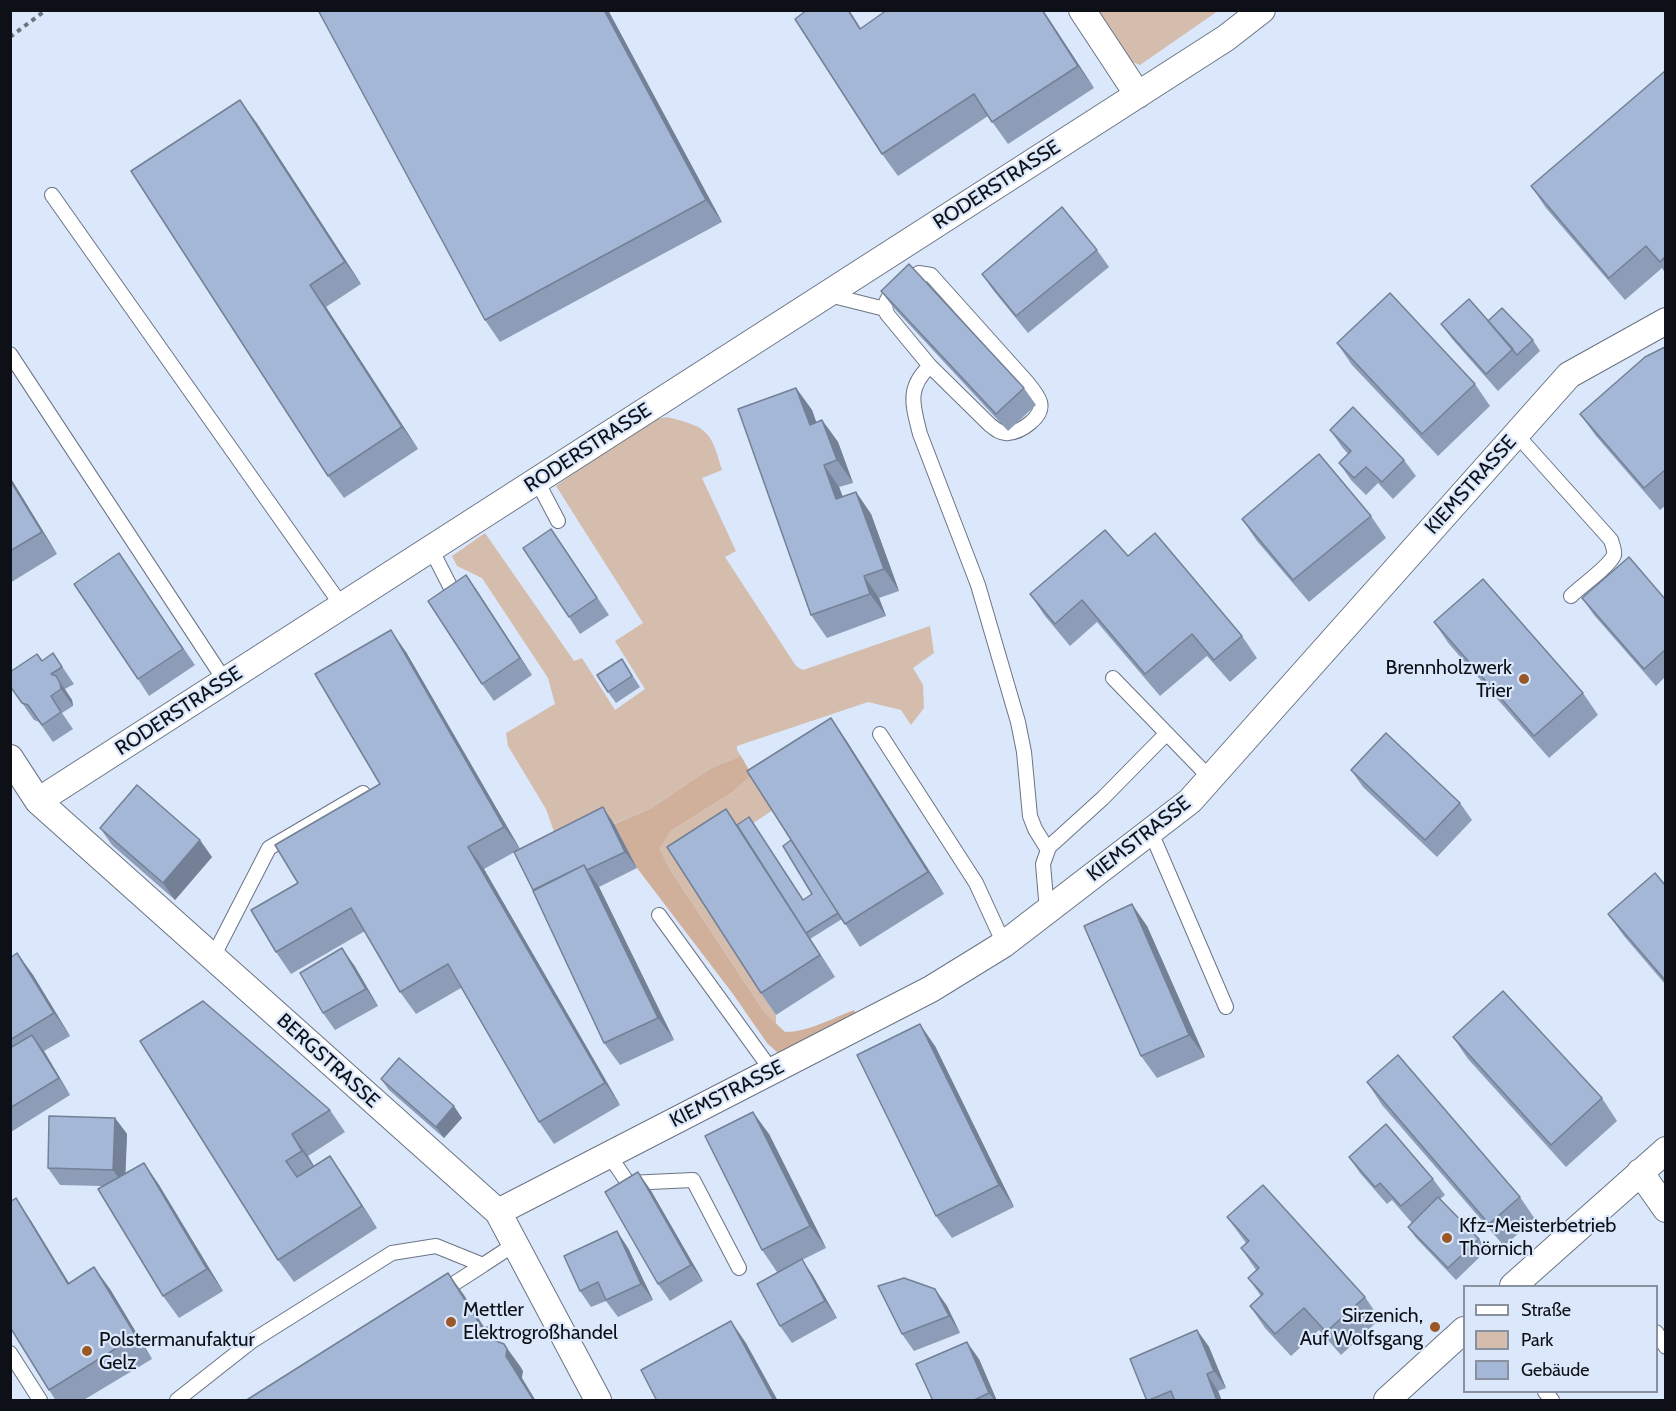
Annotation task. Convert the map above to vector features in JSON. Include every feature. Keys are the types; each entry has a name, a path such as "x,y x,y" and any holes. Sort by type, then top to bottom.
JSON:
{"street":[{"path":"1082,10 1138,95"},
{"name":"RODERSTRASSE","path":"38,801 1138,95 1226,38 1262,10"},
{"name":"KIEMSTRASSE","path":"498,1212 931,989 1004,944 1190,801 1569,375 1665,321"},
{"name":"BERGSTRASSE","path":"10,758 38,801 498,1212 598,1401"},
{"path":"1515,1285 1665,1150"},
{"path":"1640,1172 1665,1209"},
{"path":"1387,1401 1463,1331"}],"lane":[{"path":"52,195 342,606"},
{"path":"827,294 885,309 899,330 930,366 997,430 1009,433 1031,422 1037,416 1039,401 1026,381 931,275 922,272 916,275 888,297 885,309"},
{"path":"10,354 225,681"},
{"path":"930,366 918,379 913,392 920,434 978,585 1024,752 1031,822 1048,850"},
{"path":"1516,435 1611,540 1614,548 1614,554 1606,565 1571,596"},
{"path":"537,481 558,521"},
{"path":"431,549 451,588"},
{"path":"1113,678 1210,778"},
{"path":"880,734 976,883 1004,944"},
{"path":"1047,911 1043,864 1051,844 1103,798 1167,734"},
{"path":"213,957 269,848 363,793"},
{"path":"1150,830 1226,1007"},
{"path":"659,915 772,1071"},
{"path":"609,1155 628,1183 693,1180 740,1268"},
{"path":"429,1300 515,1244"},
{"path":"177,1401 252,1341 392,1253 436,1246 483,1265"},
{"path":"10,1353 40,1401"}],"path":[{"path":"10,37 46,10"}],"green space":[{"path":"1094,11 1218,11 1140,65 1127,60"},
{"path":"667,417 691,424 705,432 710,438 722,470 702,478 736,551 725,557 796,666 803,670 930,626 934,653 913,668 923,685 924,708 911,725 901,710 868,702 737,746 741,756 711,768 650,809 559,846 546,809 508,746 506,733 555,704 548,678 482,578 457,566 452,556 485,533 574,661 582,658 615,710 645,689 615,641 643,623 556,486 647,421"},
{"path":"752,775 773,810 683,869 776,1015 776,1025 765,1013 658,849 671,831 734,791"}],"shaded area":[{"path":"741,756 752,775 734,791 671,831 659,849 669,868 765,1013 785,1032 811,1027 854,1010 856,1014 779,1054 767,1043 733,994 637,868 614,824 650,809 711,768"}],"building":[{"path":"318,10 604,10 706,200 485,320"},
{"path":"807,10 848,10 860,29 887,10 1042,10 1078,66 992,122 974,94 882,154 795,19"},
{"path":"1665,71 1665,257 1660,262 1646,246 1609,278 1531,186"},
{"path":"240,100 345,262 310,285 402,427 328,476 131,171"},
{"path":"1062,207 1097,250 1016,316 982,274"},
{"path":"909,264 1024,388 996,414 881,291"},
{"path":"1390,293 1475,384 1422,434 1337,343"},
{"path":"1469,299 1513,349 1486,374 1441,324"},
{"path":"1502,308 1533,340 1517,355 1488,321"},
{"path":"1665,347 1665,470 1644,488 1580,414 1645,357"},
{"path":"796,388 810,425 822,420 837,460 824,465 836,499 856,492 884,569 864,576 870,594 811,615 738,409"},
{"path":"1353,407 1404,460 1382,482 1366,467 1354,478 1339,463 1351,451 1330,430"},
{"path":"1319,454 1371,516 1293,580 1242,519"},
{"path":"10,480 42,532 10,551"},
{"path":"551,529 597,598 569,617 523,548"},
{"path":"1105,530 1128,556 1155,533 1242,636 1214,660 1192,634 1145,674 1082,600 1055,624 1030,594"},
{"path":"119,553 183,649 138,679 74,584"},
{"path":"1629,557 1665,599 1665,650 1644,669 1582,598"},
{"path":"466,575 520,658 482,684 428,601"},
{"name":"Brennholzwerk Trier","path":"1483,579 1583,693 1534,736 1434,622"},
{"path":"391,630 504,827 468,847 605,1083 539,1122 448,964 400,992 351,908 276,952 251,910 298,883 275,845 380,784 315,674"},
{"path":"53,653 62,667 51,674 56,676 61,689 51,696 61,712 42,725 28,705 22,703 10,686 10,672 37,654 42,661"},
{"path":"622,659 632,676 608,692 597,675"},
{"path":"831,718 928,872 845,924 747,771"},
{"path":"1386,733 1460,803 1425,840 1351,770"},
{"path":"137,785 200,840 163,883 100,828"},
{"path":"603,807 625,852 587,870 584,865 533,890 514,852"},
{"path":"726,809 820,955 761,993 667,847"},
{"path":"749,817 803,900 812,894 783,846 791,840 838,913 806,933 737,825"},
{"path":"584,865 658,1018 604,1043 533,891"},
{"path":"1655,873 1665,885 1665,980 1608,914"},
{"path":"1132,904 1189,1035 1141,1056 1084,926"},
{"path":"342,948 366,989 323,1013 300,973"},
{"path":"17,953 54,1013 10,1040 10,958"},
{"path":"1503,991 1602,1098 1551,1145 1453,1037"},
{"path":"203,1001 330,1110 292,1134 302,1151 286,1161 297,1177 330,1156 362,1206 278,1260 140,1041"},
{"path":"920,1024 999,1185 936,1216 857,1055"},
{"path":"32,1035 59,1078 10,1108 10,1048"},
{"path":"1398,1055 1520,1197 1489,1224 1367,1082"},
{"path":"399,1058 454,1106 436,1127 381,1079"},
{"path":"753,1112 810,1226 762,1250 705,1136"},
{"path":"49,1116 115,1118 113,1170 48,1168"},
{"path":"1386,1124 1433,1179 1401,1206 1380,1183 1375,1187 1349,1157"},
{"path":"144,1163 207,1269 163,1296 98,1189"},
{"path":"638,1172 691,1265 658,1284 605,1192"},
{"path":"1263,1185 1365,1297 1326,1332 1304,1308 1275,1334 1250,1306 1263,1294 1248,1278 1259,1268 1241,1248 1249,1241 1227,1217"},
{"path":"1438,1197 1479,1239 1448,1268 1408,1227"},
{"path":"16,1198 68,1284 94,1267 136,1336 49,1390 10,1327 10,1202"},
{"path":"617,1231 641,1284 606,1300 598,1282 580,1291 564,1256"},
{"path":"802,1259 825,1301 780,1326 757,1284"},
{"name":"Mettler Elektrogroßhandel","path":"448,1273 483,1329 487,1327 496,1341 504,1344 507,1349 506,1356 534,1401 245,1401"},
{"path":"904,1278 935,1289 949,1316 902,1334 878,1286"},
{"path":"731,1321 774,1401 657,1401 641,1370"},
{"path":"1197,1330 1214,1371 1207,1374 1217,1401 1175,1401 1171,1391 1147,1401 1130,1359"},
{"path":"967,1342 989,1393 972,1401 933,1401 916,1364"}],"place":[{"name":"Brennholzwerk Trier","path":"1524,679"},
{"name":"Kfz-Meisterbetrieb Thörnich","path":"1447,1238"},
{"name":"Mettler Elektrogroßhandel","path":"451,1322"},
{"name":"Sirzenich, Auf Wolfsgang","path":"1435,1327"},
{"name":"Polstermanufaktur Gelz","path":"87,1351"}]}
